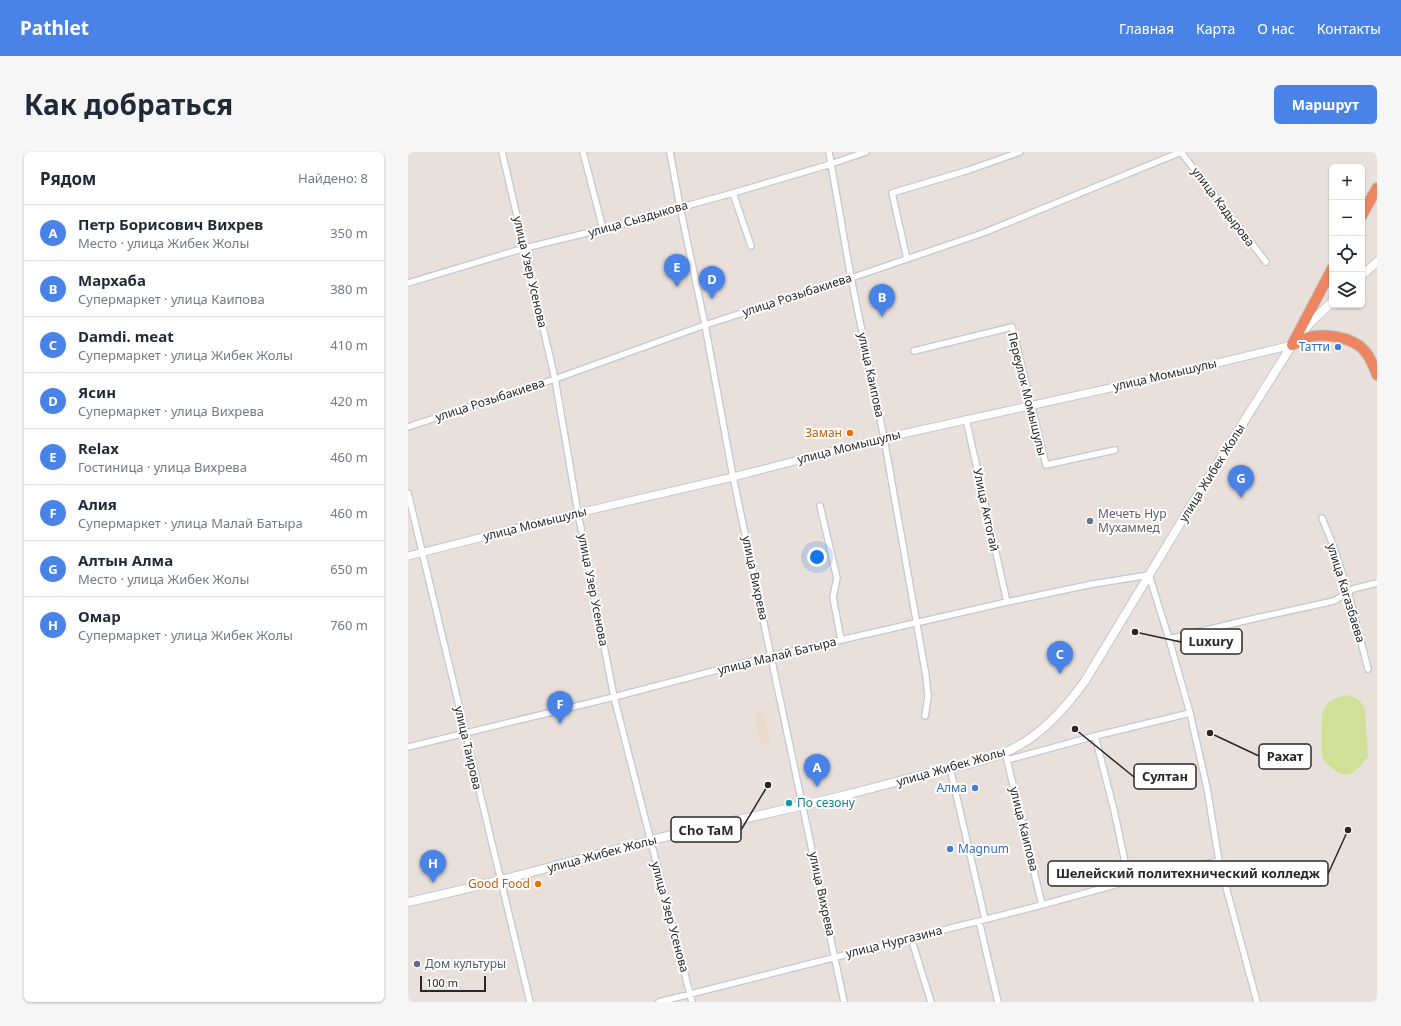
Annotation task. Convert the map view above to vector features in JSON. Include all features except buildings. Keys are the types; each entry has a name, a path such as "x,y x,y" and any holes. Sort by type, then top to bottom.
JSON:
{"highway":[{"path":"1365,210 1377,188"},
{"path":"1292,345 1330,272"},
{"path":"1292,345 1309,337 1327,335 1347,339 1363,349 1373,364 1377,374"}],"main road":[{"path":"1365,273 1374,265"},
{"name":"улица Жибек Жолы","path":"408,902 500,881 650,841 804,806 950,768 1006,756 1036,734 1055,717 1071,700 1085,681 1292,345 1310,323 1329,305"}],"street":[{"name":"улица Узер Усенова","path":"502,152 555,379 578,513 614,698 692,1002"},
{"path":"583,152 603,229"},
{"name":"улица Вихрева","path":"670,152 705,325 733,477 836,957 844,1002"},
{"name":"улица Каипова","path":"829,152 852,278 884,438 917,623 928,696 925,716"},
{"name":"улица Сыздыкова","path":"408,283 525,248 603,229 831,164 866,152"},
{"path":"907,259 892,193 969,170 1020,152"},
{"name":"улица Розыбакиева","path":"408,427 555,379 705,325 852,278 983,233 1181,152"},
{"name":"улица Кадырова","path":"1181,152 1266,262"},
{"path":"733,192 751,246"},
{"name":"Переулок Момышулы","path":"914,351 1012,327 1046,465 1115,450"},
{"name":"улица Момышулы","path":"408,556 578,513 733,477 884,438 1151,379 1292,345"},
{"name":"Улица Актогай","path":"966,419 1006,602"},
{"name":"улица Таирова","path":"408,493 530,1002"},
{"path":"820,506 837,578 833,597 841,640"},
{"name":"улица Кагазбаева","path":"1322,518 1333,545 1348,591 1368,669"},
{"path":"1149,575 1190,713 1207,788 1219,861 1257,1002"},
{"name":"улица Малай Батыра","path":"408,747 614,698 772,656 1006,602 1092,584 1149,575"},
{"path":"1169,639 1334,601 1348,591 1377,583"},
{"path":"1006,756 1190,713"},
{"path":"1095,736 1114,810 1129,881"},
{"name":"улица Каипова","path":"1006,756 1042,905"},
{"path":"950,768 998,1002"},
{"name":"улица Нургазина","path":"659,1002 1042,905 1129,881 1219,861"},
{"path":"911,938 931,1002"}],"shaded area":[{"path":"763,711 770,742 761,745 754,713"}],"green space":[{"path":"1350,695 1360,701 1365,709 1368,757 1356,771 1347,775 1337,772 1323,759 1322,719 1324,709 1328,703 1334,699"}],"place":[{"name":"Relax","path":"677,287"},
{"name":"Ясин","path":"712,299"},
{"name":"Мархаба","path":"882,317"},
{"name":"Татти","path":"1338,347"},
{"name":"Заман","path":"850,433"},
{"name":"Алтын Алма","path":"1241,498"},
{"name":"Мечеть Нур Мухаммед","path":"1090,521"},
{"name":"Luxury","path":"1135,632"},
{"name":"Damdi. meat","path":"1060,674"},
{"name":"Алия","path":"560,724"},
{"name":"Султан","path":"1075,729"},
{"name":"Рахат","path":"1210,733"},
{"name":"Cho TaM","path":"768,785"},
{"name":"Петр Борисович Вихрев","path":"817,787"},
{"name":"Алма","path":"975,788"},
{"name":"По сезону","path":"789,803"},
{"name":"Шелейский политехнический колледж","path":"1348,830"},
{"name":"Magnum","path":"950,849"},
{"name":"Омар","path":"433,883"},
{"name":"Good Food","path":"538,884"},
{"name":"Дом культуры","path":"417,964"}]}
